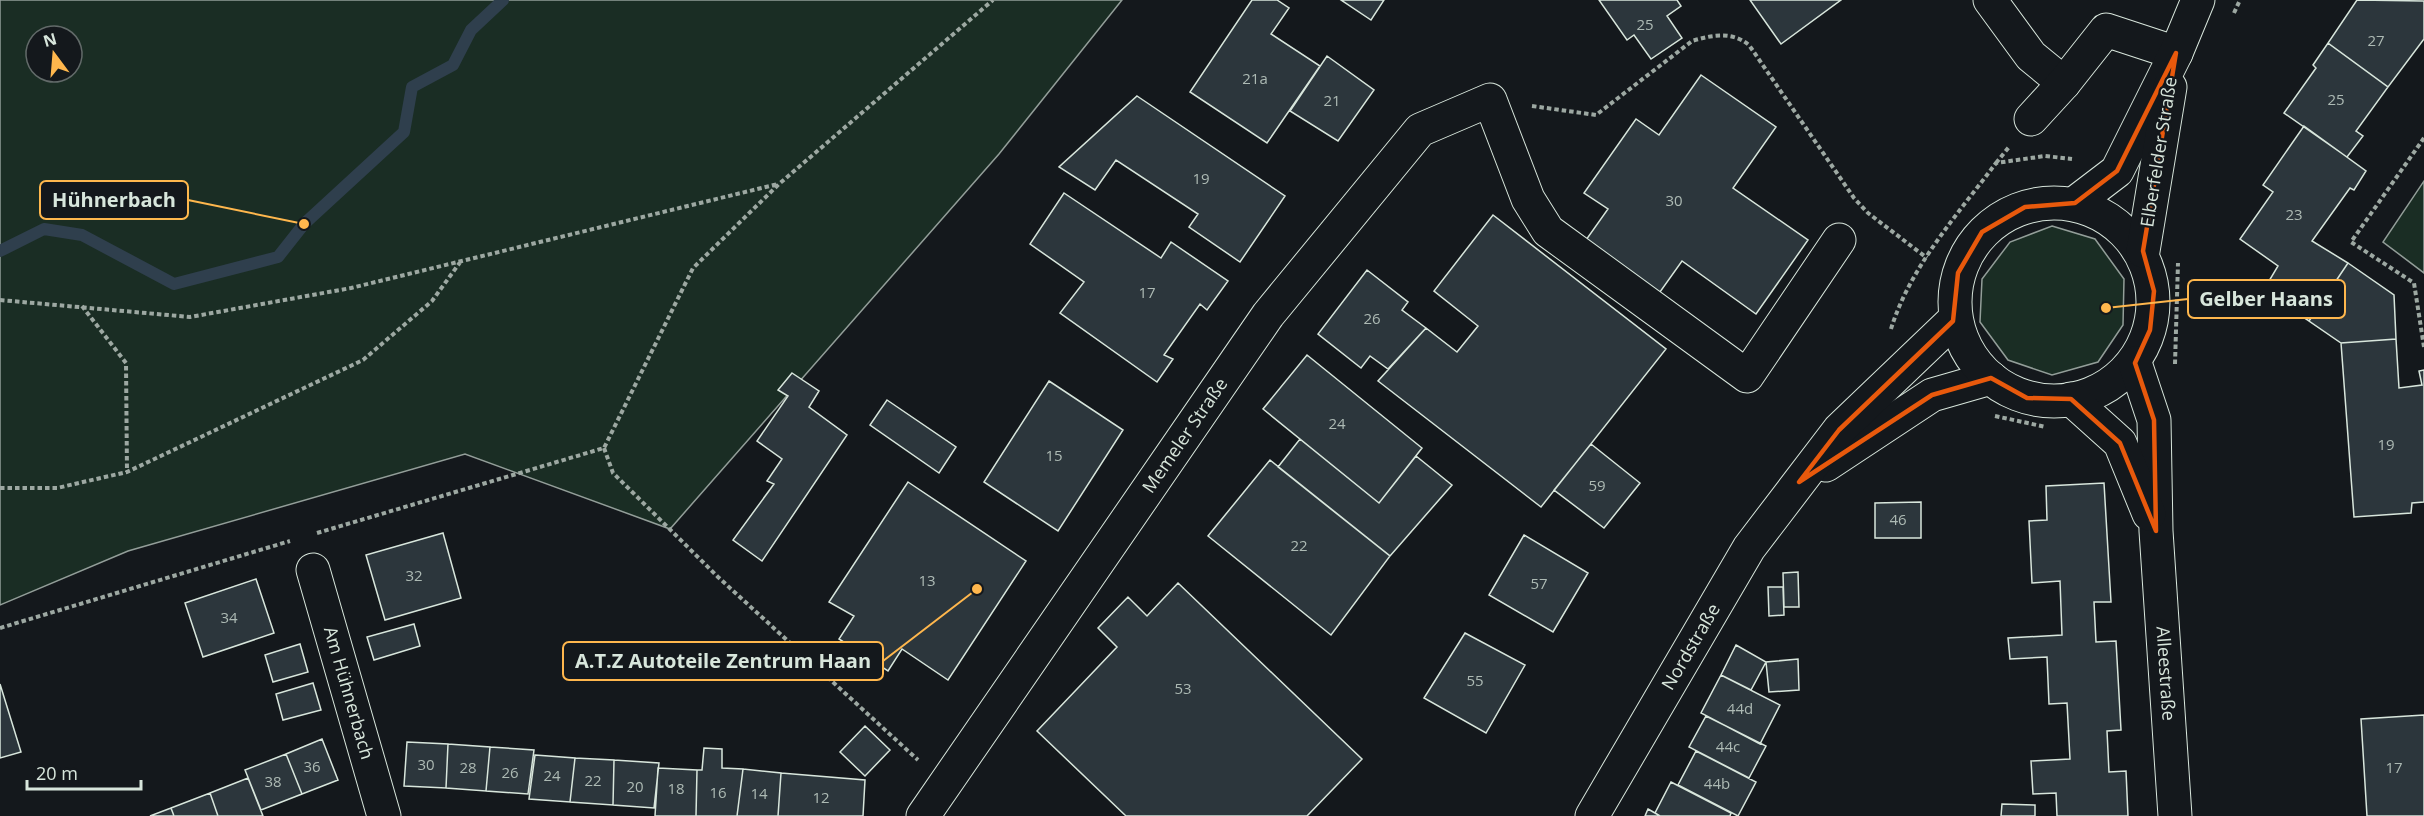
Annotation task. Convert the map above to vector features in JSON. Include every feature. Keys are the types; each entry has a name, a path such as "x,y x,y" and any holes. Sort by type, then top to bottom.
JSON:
{"street":[{"path":"1990,0 2031,56 2064,83"},
{"name":"Elberfelder Straße","path":"2075,203 2117,171 2176,53 2198,0"},
{"path":"2031,118 2064,83 2106,30 2176,53"},
{"name":"Elberfelder Straße","path":"2143,251 2176,53"},
{"path":"1490,100 1528,199 1548,231 1747,376 1839,240"},
{"name":"Memeler Straße","path":"923,816 1268,315 1420,130 1490,100"},
{"path":"2075,203 2115,221 2143,251 2154,291 2150,330 2135,363 2106,385 2071,399 2026,398 1991,378 1968,355 1953,321 1958,273 1982,232 2025,207 2075,203"},
{"name":"Nordstraße","path":"1592,816 1749,548 1839,430 1953,321"},
{"name":"Alleestraße","path":"2135,363 2154,420 2156,531 2175,816"},
{"name":"Nordstraße","path":"1799,482 1932,395 1991,378"},
{"name":"Alleestraße","path":"2071,399 2120,443 2156,531"},
{"name":"Am Hühnerbach","path":"313,570 384,816"}],"path":[{"path":"945,784 710,569 613,473 604,448 693,268 779,184 993,0"},
{"path":"2231,21 2240,0"},
{"path":"1490,100 1596,115 1692,41 1709,35 1738,36 1749,45 1854,198 1868,213 1927,258"},
{"path":"2424,138 2351,242 2414,284 2424,347"},
{"path":"0,300 190,317 351,288 779,184"},
{"path":"2174,373 2178,255"},
{"path":"0,488 57,488 127,472 363,360 432,301 461,260"},
{"path":"82,306 126,363 127,472"},
{"path":"1986,415 2052,429"},
{"path":"308,536 604,448"},
{"path":"0,628 296,539"}],"highlighted area":[{"path":"2176,53 2143,251 2154,291 2150,330 2135,363 2154,420 2156,531 2120,443 2071,399 2027,398 1991,378 1932,395 1799,482 1839,430 1953,321 1958,273 1982,232 2025,207 2075,203 2117,171"}],"green space":[{"path":"0,0 1122,0 999,154 670,529 465,454 128,551 0,605"},
{"path":"2424,181 2424,273 2383,242"},
{"path":"2052,226 2095,239 2124,279 2123,325 2098,362 2052,375 2008,360 1980,322 1982,279 2010,242"}],"building":[{"path":"1252,0 1277,0 1289,8 1271,34 1320,66 1267,143 1190,92"},
{"path":"1341,0 1384,0 1371,20"},
{"path":"1599,0 1677,0 1681,6 1667,16 1682,38 1651,59 1634,35 1627,40"},
{"path":"1750,0 1841,0 1781,44"},
{"path":"2357,0 2424,1 2424,39 2388,87 2328,43"},
{"path":"2328,43 2388,87 2356,131 2363,136 2347,157 2284,113 2316,68 2313,65"},
{"path":"1327,56 1374,90 1338,141 1290,111"},
{"path":"1701,75 1776,127 1733,188 1808,240 1756,314 1682,261 1655,299 1581,247 1608,209 1584,193 1636,119 1659,135"},
{"path":"1137,96 1285,196 1240,262 1189,227 1198,214 1116,160 1095,190 1059,167"},
{"path":"2304,126 2366,171 2354,190 2350,188 2312,241 2348,263 2309,321 2263,291 2278,266 2240,239 2273,192 2263,185"},
{"path":"1064,193 1161,258 1171,242 1228,281 1207,310 1200,304 1164,355 1173,359 1157,382 1060,313 1084,282 1030,244"},
{"path":"1493,215 1666,349 1541,507 1378,381 1426,328 1457,352 1478,326 1434,291"},
{"path":"2348,263 2394,295 2396,339 2341,343 2309,321"},
{"path":"1367,270 1408,302 1402,310 1426,328 1388,369 1370,356 1361,368 1318,334"},
{"path":"2396,339 2399,388 2422,385 2419,371 2424,370 2424,502 2412,503 2411,513 2354,517 2341,343"},
{"path":"1307,355 1422,448 1379,503 1263,409"},
{"path":"792,373 819,391 809,407 847,435 762,561 733,540 774,484 767,481 782,459 757,441 788,396 778,390"},
{"path":"1049,381 1123,430 1058,531 984,482"},
{"path":"887,400 956,447 939,473 870,425"},
{"path":"1300,439 1379,503 1416,456 1452,485 1390,556 1278,467"},
{"path":"1591,444 1640,483 1604,528 1554,490"},
{"path":"1270,460 1390,556 1331,635 1208,536"},
{"path":"908,482 1026,561 948,680 902,649 888,671 839,639 854,616 829,602"},
{"path":"2104,483 2111,602 2094,602 2096,642 2116,641 2121,730 2107,731 2109,772 2126,771 2128,816 2057,816 2056,793 2033,794 2031,761 2070,759 2067,703 2049,704 2047,657 2010,659 2008,638 2062,635 2060,581 2032,583 2029,521 2047,520 2046,486"},
{"path":"1921,502 1921,538 1875,538 1875,503"},
{"path":"443,533 461,598 385,620 366,555"},
{"path":"1524,535 1588,573 1553,632 1489,595"},
{"path":"1798,572 1799,607 1784,607 1783,573"},
{"path":"256,579 274,633 203,657 185,603"},
{"path":"1178,583 1362,759 1307,816 1126,816 1037,731 1117,647 1098,628 1128,597 1147,616"},
{"path":"1768,587 1783,587 1784,615 1769,616"},
{"path":"414,624 420,646 374,660 367,637"},
{"path":"1465,633 1525,665 1486,733 1424,698"},
{"path":"300,644 308,672 273,682 265,655"},
{"path":"1736,645 1766,662 1751,690 1721,675"},
{"path":"1798,659 1799,690 1769,692 1766,662"},
{"path":"1721,675 1780,705 1760,744 1701,713"},
{"path":"313,683 321,710 283,720 276,694"},
{"path":"0,684 21,752 0,758"},
{"path":"2424,715 2424,816 2367,816 2361,719"},
{"path":"1706,716 1766,746 1749,778 1689,747"},
{"path":"865,726 890,750 865,776 840,752"},
{"path":"322,739 338,780 302,794 286,754"},
{"path":"407,742 448,744 446,788 404,786"},
{"path":"448,744 490,747 486,791 446,788"},
{"path":"490,747 534,750 528,794 486,791"},
{"path":"704,748 722,749 722,768 743,769 737,816 696,816 697,770 702,770"},
{"path":"1696,751 1756,782 1738,816 1678,785"},
{"path":"286,754 302,794 261,810 245,770"},
{"path":"535,755 575,758 570,802 529,799"},
{"path":"575,758 614,760 613,805 570,802"},
{"path":"614,760 659,763 654,808 613,805"},
{"path":"658,768 697,770 696,816 655,816"},
{"path":"743,769 781,773 778,816 737,816"},
{"path":"781,773 865,780 863,816 778,816"},
{"path":"248,778 263,816 218,816 210,793"},
{"path":"1671,782 1731,813 1730,816 1660,816 1655,813"},
{"path":"210,793 218,816 174,816 171,808"},
{"path":"2002,804 2035,805 2035,816 2001,816"},
{"path":"171,808 174,816 150,816"},
{"path":"1648,809 1655,813 1660,816 1645,816"}],"waterway":[{"path":"0,251 44,229 82,235 174,284 278,257 304,224 404,132 412,87 453,65 471,30 503,0"}],"place":[{"name":"Hühnerbach","path":"304,224"},
{"name":"Gelber Haans","path":"2106,308"},
{"name":"A.T.Z Autoteile Zentrum Haan","path":"977,589"}]}
